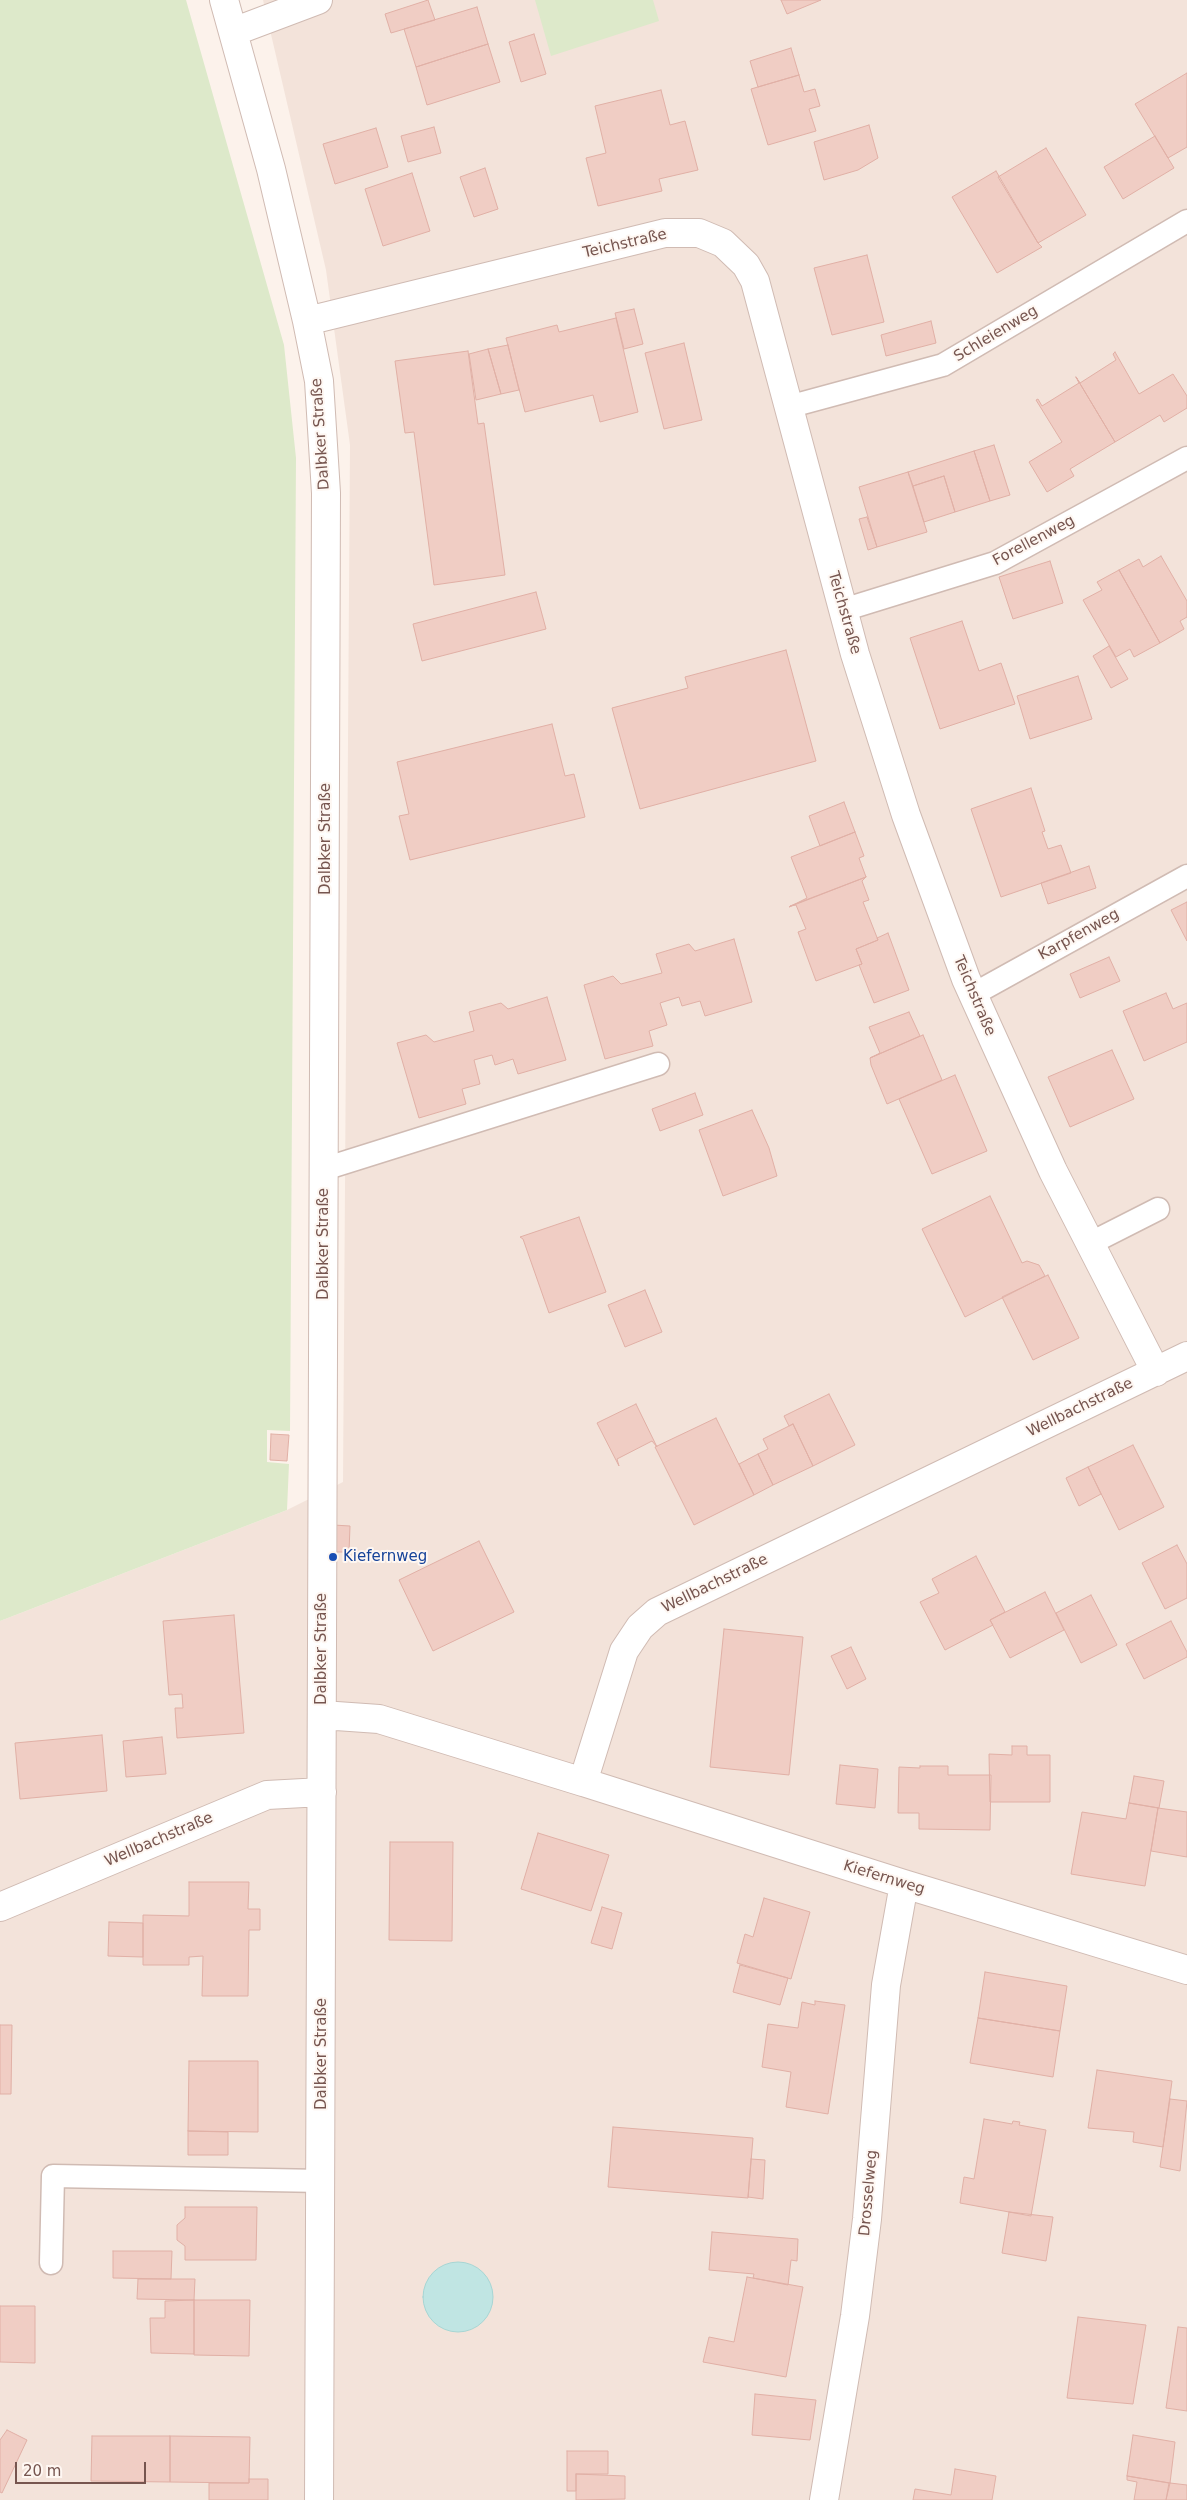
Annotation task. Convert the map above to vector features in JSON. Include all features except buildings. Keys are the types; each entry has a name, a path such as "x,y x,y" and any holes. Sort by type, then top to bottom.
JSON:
{"street":[{"name":"Dalbker Straße","path":"224,0 271,169 307,321 318,381 326,493 321,1472 322,2180 319,2500"},
{"path":"233,32 318,0"},
{"name":"Teichstraße","path":"307,321 665,233 700,233 722,243 746,265 755,281 843,610 906,815 972,994 1089,1244 1156,1372"},
{"name":"Wellbachstraße","path":"583,1782 624,1651 640,1627 656,1612 1187,1356"},
{"path":"322,1715 379,1720 583,1782"},
{"name":"Kiefernweg","path":"583,1782 904,1884 1187,1970"},
{"name":"Wellbachstraße","path":"0,1907 267,1795 322,1792"},
{"name":"Drosselweg","path":"824,2500 855,2316 867,2219 886,1985 904,1884"}],"lane":[{"name":"Schleienweg","path":"788,407 942,365 1187,221"},
{"name":"Forellenweg","path":"843,610 995,563 1187,458"},
{"name":"Karpfenweg","path":"972,994 1187,876"},
{"path":"324,1169 658,1064"},
{"path":"1089,1244 1158,1209"},
{"path":"51,2263 53,2176 322,2180"}],"shaded area":[{"path":"263,0 1187,0 1187,2500 0,2500 0,1621 287,1510 343,1482 350,445 326,270"}],"green space":[{"path":"0,0 186,0 284,345 296,458 290,1431 267,1430 267,1462 289,1464 287,1510 0,1621"},
{"path":"535,0 653,0 659,21 551,56"}],"water":[{"path":"458,2262 471,2265 483,2272 490,2284 493,2297 490,2310 483,2322 471,2329 458,2332 445,2329 433,2322 426,2310 423,2297 426,2284 433,2272 445,2265"}],"place":[{"name":"Kiefernweg","path":"333,1557"}]}
